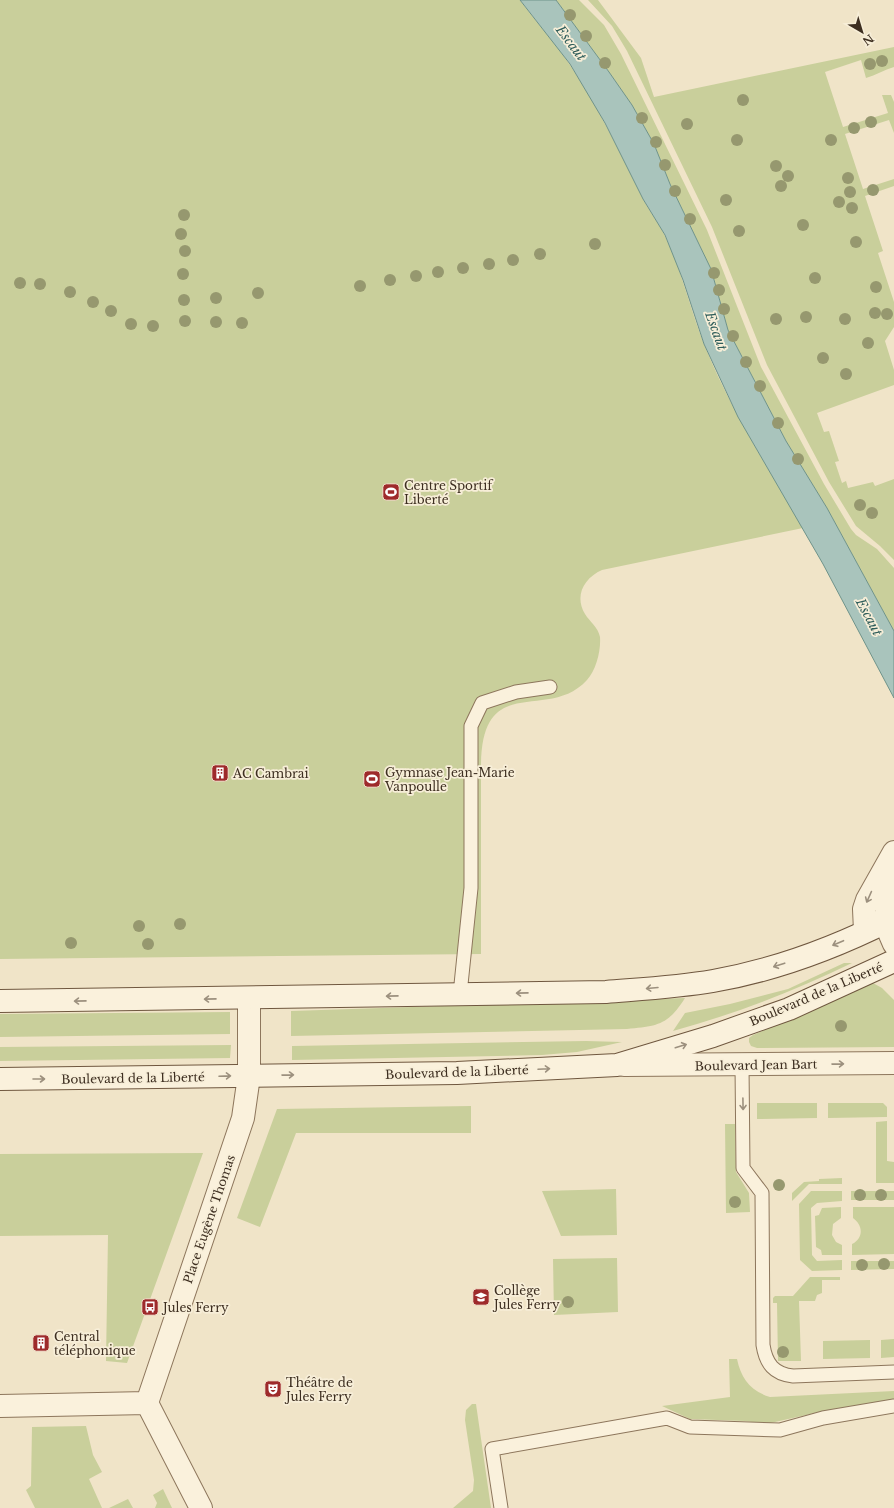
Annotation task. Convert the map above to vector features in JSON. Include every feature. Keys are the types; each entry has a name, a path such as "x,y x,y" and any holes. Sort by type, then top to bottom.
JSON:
{"main road":[{"path":"865,931 864,909 867,900 891,859"},
{"path":"891,859 888,896 894,944"},
{"path":"0,1002 606,992 668,987 712,981 759,971 816,953 890,920"},
{"name":"Boulevard de la Liberté","path":"0,1079 171,1078 457,1073 617,1066 713,1036 789,1008 894,961"},
{"name":"Place Eugène Thomas","path":"147,1403 243,1118 249,1076 249,999"},
{"name":"Boulevard Jean Bart","path":"617,1066 894,1063"},
{"path":"0,1406 147,1403 201,1508"}],"lane":[{"path":"460,994 471,888 471,726 482,703 516,692 550,688"},
{"path":"742,1065 743,1168 762,1194 763,1345 770,1365 783,1375 794,1376 894,1372"},
{"path":"501,1508 492,1449 667,1418 690,1427 780,1430 823,1418 894,1406"}],"green space":[{"name":"Centre Sportif Liberté","path":"0,0 520,0 558,48 590,97 645,202 663,231 671,249 699,331 714,368 750,438 803,528 602,570 596,573 586,583 581,594 580,601 585,614 598,630 600,637 600,648 597,660 590,676 571,692 554,698 520,703 505,708 492,718 484,736 481,765 481,954 0,959"},
{"path":"556,0 579,0 604,25 621,54 707,230 761,367 824,484 851,529 856,535 877,549 894,568 894,631 827,508 786,441 728,330 711,269 670,184 654,144 632,105"},
{"path":"588,0 598,0 641,58 654,97 894,47 894,67 870,77 866,78 861,60 825,72 843,127 888,113 882,95 891,95 894,102 894,133 889,120 845,134 863,189 894,179 894,186 865,196 883,251 878,253 894,302 894,327 885,341 894,370 894,385 817,413 824,432 829,431 839,461 835,462 842,483 846,481 848,488 873,482 875,486 894,479 894,560 856,526 829,482 767,365 712,227 627,51 612,26"},
{"path":"844,963 852,963 764,1001 673,1031 685,1013 730,1004 788,989"},
{"path":"873,983 882,988 894,1000 894,1047 757,1048 751,1046 749,1042 749,1038 753,1035"},
{"path":"685,998 673,1014 667,1019 647,1027 627,1029 291,1036 291,1011"},
{"path":"230,1012 230,1034 0,1037 0,1014"},
{"path":"586,1041 622,1042 577,1052 542,1055 292,1060 292,1046"},
{"path":"231,1045 230,1058 0,1061 0,1047"},
{"path":"757,1103 817,1103 817,1118 757,1119"},
{"path":"828,1103 883,1103 887,1107 887,1117 828,1118"},
{"path":"471,1106 471,1133 296,1133 260,1227 237,1218 277,1109"},
{"path":"887,1121 887,1161 894,1162 894,1183 876,1183 876,1122"},
{"path":"725,1124 735,1124 736,1172 749,1193 750,1212 726,1213"},
{"path":"203,1153 127,1363 106,1361 108,1235 0,1236 0,1154"},
{"path":"842,1178 842,1184 809,1184 792,1201 792,1193 804,1182 819,1181 819,1179"},
{"path":"616,1189 617,1235 561,1236 542,1191"},
{"path":"811,1191 842,1191 842,1201 817,1203 811,1208 812,1255 817,1261 842,1260 842,1270 812,1271 800,1260 799,1204"},
{"path":"851,1191 894,1191 894,1200 851,1200"},
{"path":"841,1207 841,1218 833,1224 832,1235 836,1242 842,1245 842,1255 822,1255 821,1250 816,1247 815,1216 819,1215 822,1208"},
{"path":"853,1207 894,1207 894,1254 852,1255 852,1244 859,1238 861,1231 859,1224 853,1218"},
{"path":"617,1258 618,1312 554,1315 553,1259"},
{"path":"851,1261 894,1261 894,1269 851,1270"},
{"path":"810,1277 840,1277 840,1280 822,1280 822,1293 817,1295 815,1301 799,1301 801,1361 778,1361 777,1303 773,1303 773,1298 775,1296 793,1296"},
{"path":"894,1339 894,1357 881,1358 881,1340"},
{"path":"870,1340 870,1358 823,1359 823,1341"},
{"path":"729,1359 737,1359 741,1372 748,1383 757,1391 770,1397 894,1391 894,1400 824,1411 766,1424 745,1421 690,1419 662,1406 730,1397"},
{"path":"472,1404 476,1404 491,1508 453,1508 473,1491 474,1480 465,1420 466,1410"},
{"path":"86,1426 93,1455 102,1472 89,1479 102,1508 35,1508 26,1490 31,1486 32,1427"},
{"path":"163,1489 172,1508 155,1508 157,1503 153,1495"},
{"path":"128,1499 133,1508 109,1508"}],"water":[{"name":"Escaut","path":"520,0 556,0 632,105 654,144 670,184 711,269 728,330 786,441 827,508 894,631 894,698 823,564 738,417 704,344 683,280 665,235 643,199 605,123 570,64"}],"place":[{"name":"Centre Sportif Liberté","path":"391,492"},
{"name":"AC Cambrai","path":"220,773"},
{"name":"Gymnase Jean-Marie Vanpoulle","path":"372,779"},
{"name":"Collège Jules Ferry","path":"481,1297"},
{"name":"Jules Ferry","path":"150,1307"},
{"name":"Central téléphonique","path":"41,1343"},
{"name":"Théâtre de Jules Ferry","path":"273,1389"}]}
